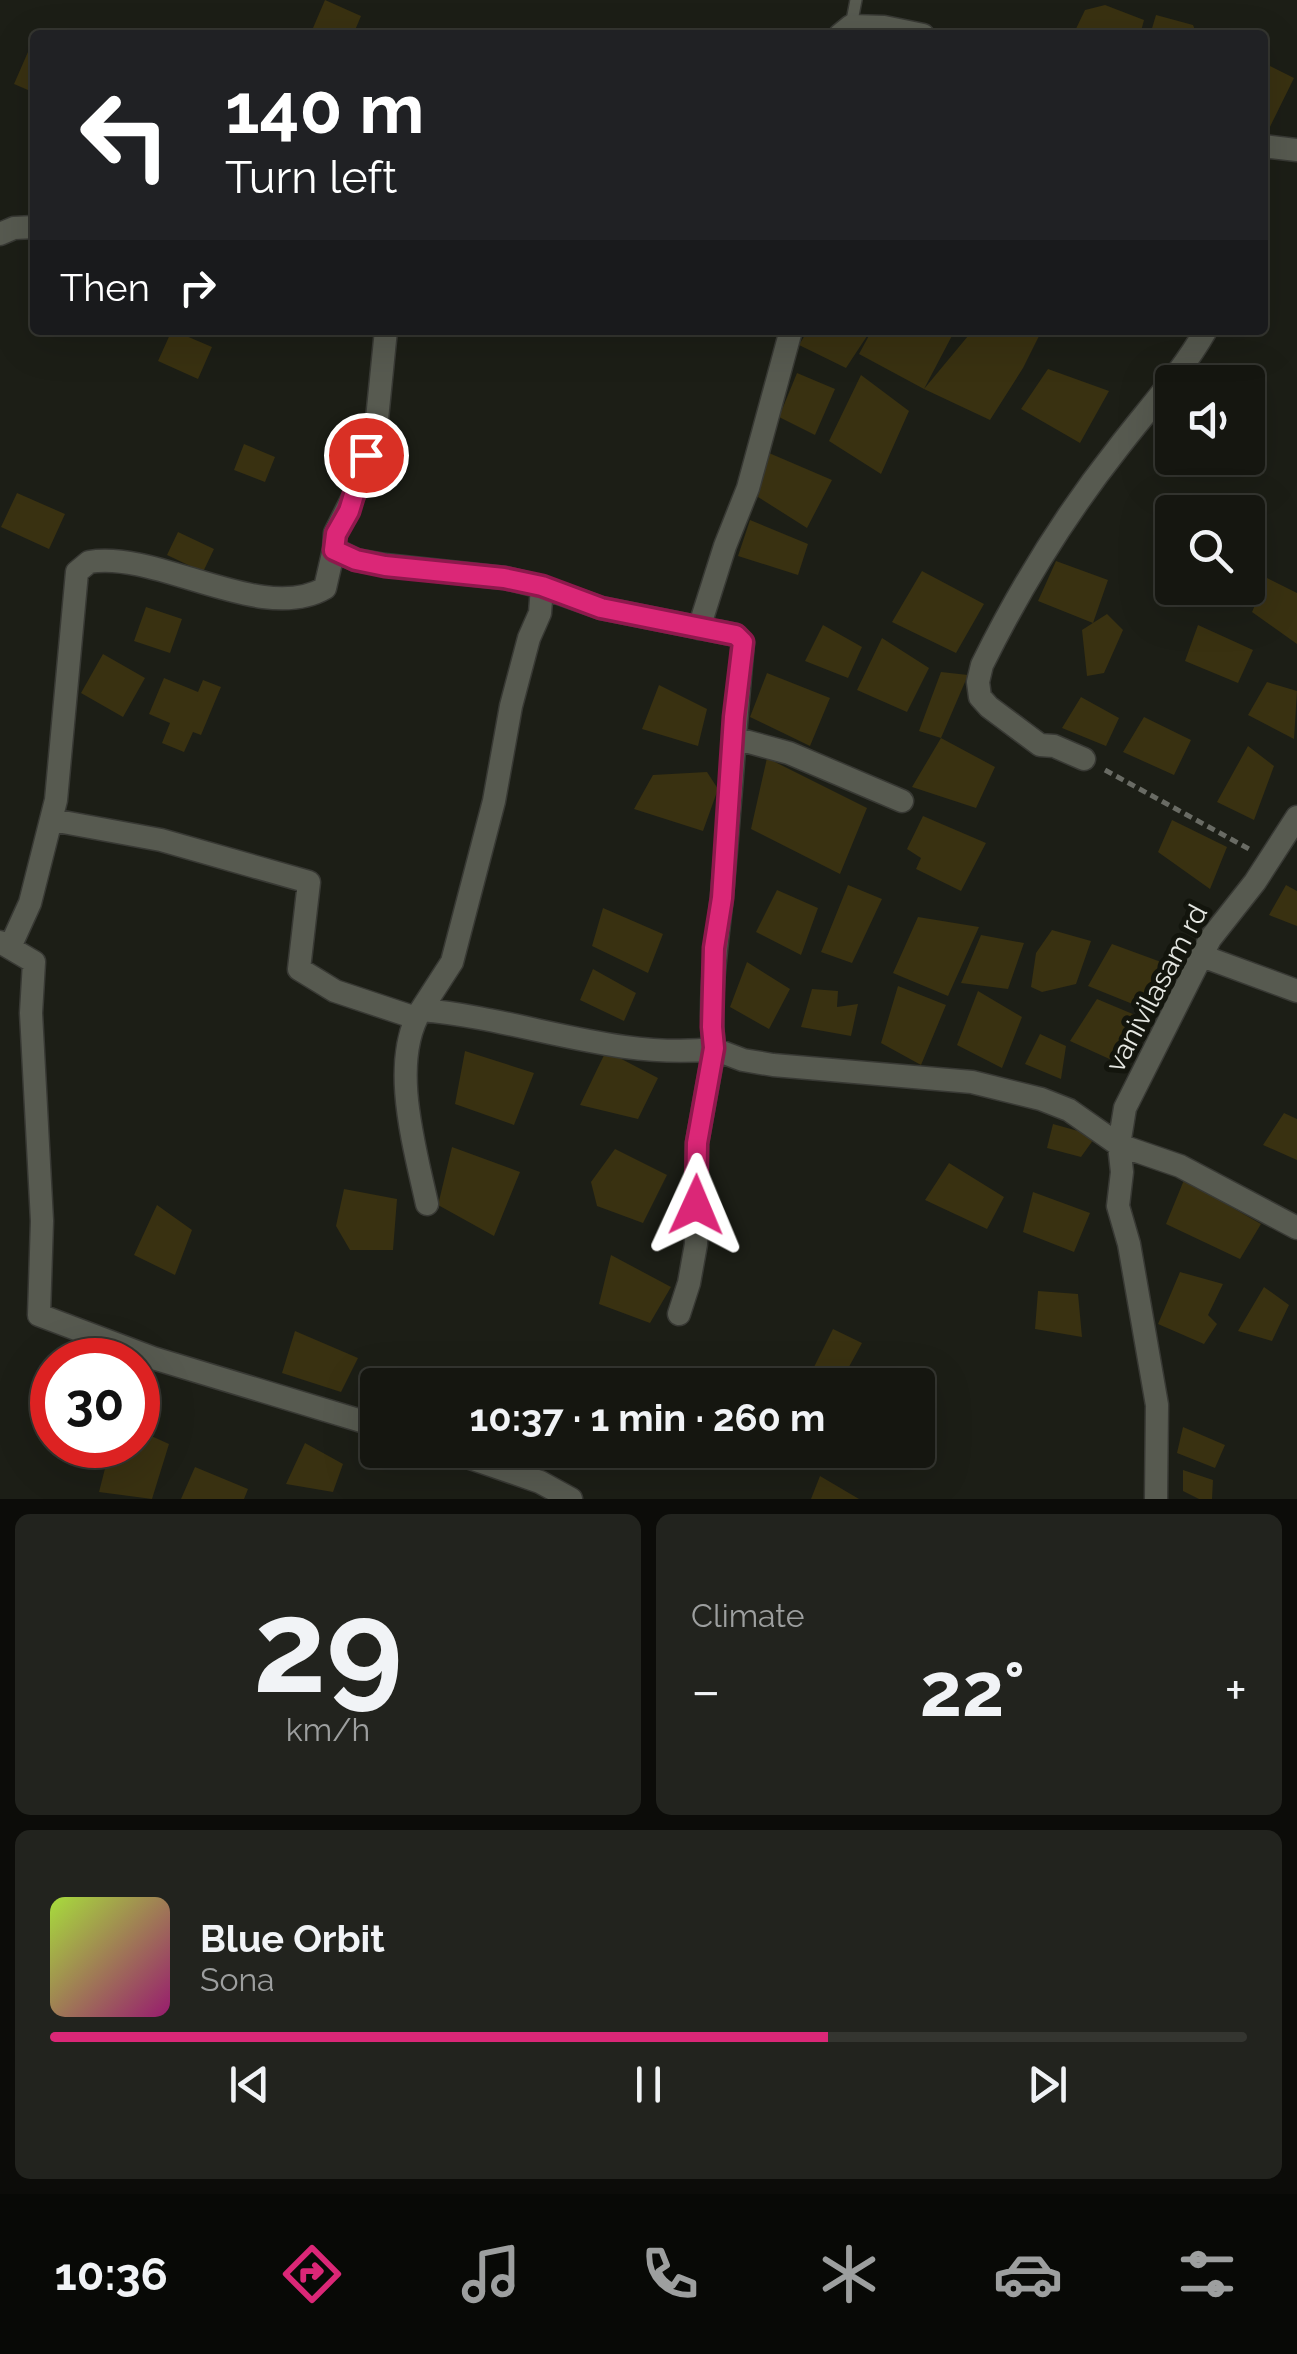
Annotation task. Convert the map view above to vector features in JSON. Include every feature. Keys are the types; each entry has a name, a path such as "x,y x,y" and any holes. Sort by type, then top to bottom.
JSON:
{"street":[{"path":"846,30 898,30"},
{"path":"1268,147 1297,150"},
{"path":"0,234 30,227"},
{"path":"360,1421 154,1358 38,1316 42,1220 31,1013 34,962 5,944 26,913 52,820 78,572 89,562 128,562 221,587 298,598 325,588 336,534 357,489 377,419 385,335"},
{"path":"700,628 748,488 789,335"},
{"path":"1084,759 1054,746 1040,745 989,707 980,697 982,664 1036,563 1167,382 1191,358 1203,335"},
{"path":"334,550 385,566 504,578 542,586 601,608 736,635 743,642 722,898 714,948 714,1048 697,1143 696,1244 690,1283 679,1314"},
{"path":"427,1204 415,1164 407,1108 410,1028 452,962 494,801 510,706 540,613 542,586"},
{"path":"734,738 789,752 902,801"},
{"name":"vanivilasam rd","path":"1156,1499 1157,1405 1118,1206 1122,1172 1119,1145 1125,1108 1210,939 1297,817"},
{"path":"52,820 161,840 309,882 299,969 335,991 419,1014 470,1016 652,1052 714,1048 743,1060 773,1065 972,1082 1068,1110 1119,1145 1180,1166 1297,1228"},
{"path":"1202,956 1297,992"},
{"path":"499,1468 540,1482 571,1499"}],"lane":[{"path":"846,30 856,0"}],"path":[{"path":"1084,759 1270,860"}],"building":[{"path":"325,0 361,16 355,30 312,30"},
{"path":"1105,5 1144,20 1141,30 1075,30 1085,10"},
{"path":"1156,15 1193,25 1195,30 1152,30"},
{"path":"30,47 30,91 14,84"},
{"path":"1268,65 1294,78 1268,131"},
{"path":"170,335 184,335 212,347 198,379 158,361"},
{"path":"805,335 868,335 846,368 799,345"},
{"path":"869,335 952,335 924,389 859,354"},
{"path":"969,335 1040,335 990,420 924,389"},
{"path":"1048,369 1109,391 1080,443 1021,409"},
{"path":"797,373 835,389 815,435 779,417"},
{"path":"861,375 909,411 881,474 829,441"},
{"path":"244,444 275,457 265,482 234,470"},
{"path":"769,453 832,480 807,528 758,497"},
{"path":"17,493 65,514 49,549 1,527"},
{"path":"750,520 808,544 798,575 738,556"},
{"path":"178,532 214,549 203,572 167,555"},
{"path":"1056,561 1108,580 1093,623 1038,601"},
{"path":"922,571 984,604 956,653 892,622"},
{"path":"1267,578 1297,593 1297,644 1252,612 1255,605 1265,605"},
{"path":"146,607 182,619 170,653 134,641"},
{"path":"1107,614 1123,630 1104,673 1087,676 1082,630"},
{"path":"823,625 862,647 848,678 805,661"},
{"path":"1198,625 1253,650 1238,683 1185,661"},
{"path":"882,638 929,668 907,712 857,690"},
{"path":"103,654 145,678 123,717 81,693"},
{"path":"941,672 968,675 941,738 919,731"},
{"path":"767,673 830,698 810,746 750,717"},
{"path":"164,678 198,692 203,680 221,687 201,735 193,732 184,752 162,743 170,723 149,714"},
{"path":"1267,682 1297,691 1294,739 1248,715"},
{"path":"659,685 707,709 698,746 642,729"},
{"path":"1081,697 1119,718 1106,746 1062,728"},
{"path":"1144,717 1191,740 1174,775 1123,752"},
{"path":"941,738 995,767 976,808 912,787"},
{"path":"1248,746 1274,766 1254,820 1217,802"},
{"path":"767,758 867,808 840,874 751,829"},
{"path":"707,772 718,789 703,831 634,809 653,775"},
{"path":"923,816 986,843 961,891 916,869 921,858 907,849"},
{"path":"1172,820 1227,847 1210,889 1158,852"},
{"path":"848,885 882,899 852,963 821,952"},
{"path":"1286,885 1297,891 1297,926 1269,915"},
{"path":"777,890 818,908 801,955 756,932"},
{"path":"603,908 663,934 648,973 592,946"},
{"path":"918,917 979,927 948,996 893,973"},
{"path":"1052,930 1091,941 1076,984 1042,992 1031,987 1036,953"},
{"path":"981,935 1024,943 1008,989 961,983"},
{"path":"1112,944 1172,966 1155,1013 1088,986"},
{"path":"747,962 790,989 769,1029 730,1007"},
{"path":"593,969 636,993 624,1021 580,1000"},
{"path":"898,986 946,1005 921,1065 881,1043"},
{"path":"812,989 838,991 837,1007 858,1004 851,1036 801,1027"},
{"path":"978,991 1022,1017 1002,1068 957,1045"},
{"path":"1097,999 1147,1020 1127,1067 1070,1041"},
{"path":"1040,1034 1066,1046 1061,1079 1025,1064"},
{"path":"465,1051 534,1073 514,1125 455,1104"},
{"path":"606,1051 658,1078 638,1119 580,1105"},
{"path":"1284,1113 1297,1119 1297,1160 1263,1145"},
{"path":"1053,1124 1096,1136 1081,1157 1047,1148"},
{"path":"452,1147 520,1172 494,1236 438,1205"},
{"path":"615,1149 667,1175 643,1223 597,1206 591,1182"},
{"path":"949,1163 1004,1197 987,1229 925,1200"},
{"path":"1184,1180 1261,1224 1240,1259 1166,1224"},
{"path":"344,1189 397,1199 393,1250 350,1250 336,1226"},
{"path":"1033,1192 1090,1213 1074,1252 1023,1232"},
{"path":"157,1205 192,1230 175,1275 134,1255"},
{"path":"611,1255 671,1287 650,1323 599,1304"},
{"path":"1180,1272 1223,1284 1208,1315 1217,1324 1204,1344 1158,1324"},
{"path":"1264,1287 1289,1305 1272,1341 1238,1331"},
{"path":"1038,1291 1078,1294 1082,1337 1035,1329"},
{"path":"833,1329 862,1343 848,1368 814,1368"},
{"path":"295,1331 358,1358 341,1392 282,1373"},
{"path":"1183,1427 1225,1445 1215,1468 1177,1453"},
{"path":"160,1440 169,1444 152,1499 99,1492 105,1468 160,1468"},
{"path":"305,1443 343,1464 333,1492 286,1484"},
{"path":"195,1467 248,1489 244,1499 181,1499"},
{"path":"1183,1470 1213,1480 1212,1499 1199,1499 1183,1491"},
{"path":"820,1476 859,1499 811,1499"}],"route":[{"path":"366,455 349,511 336,534 334,550 385,566 434,568 542,586 601,608 736,635 743,642 722,898 714,948 714,1048 697,1143 696,1205"}]}
